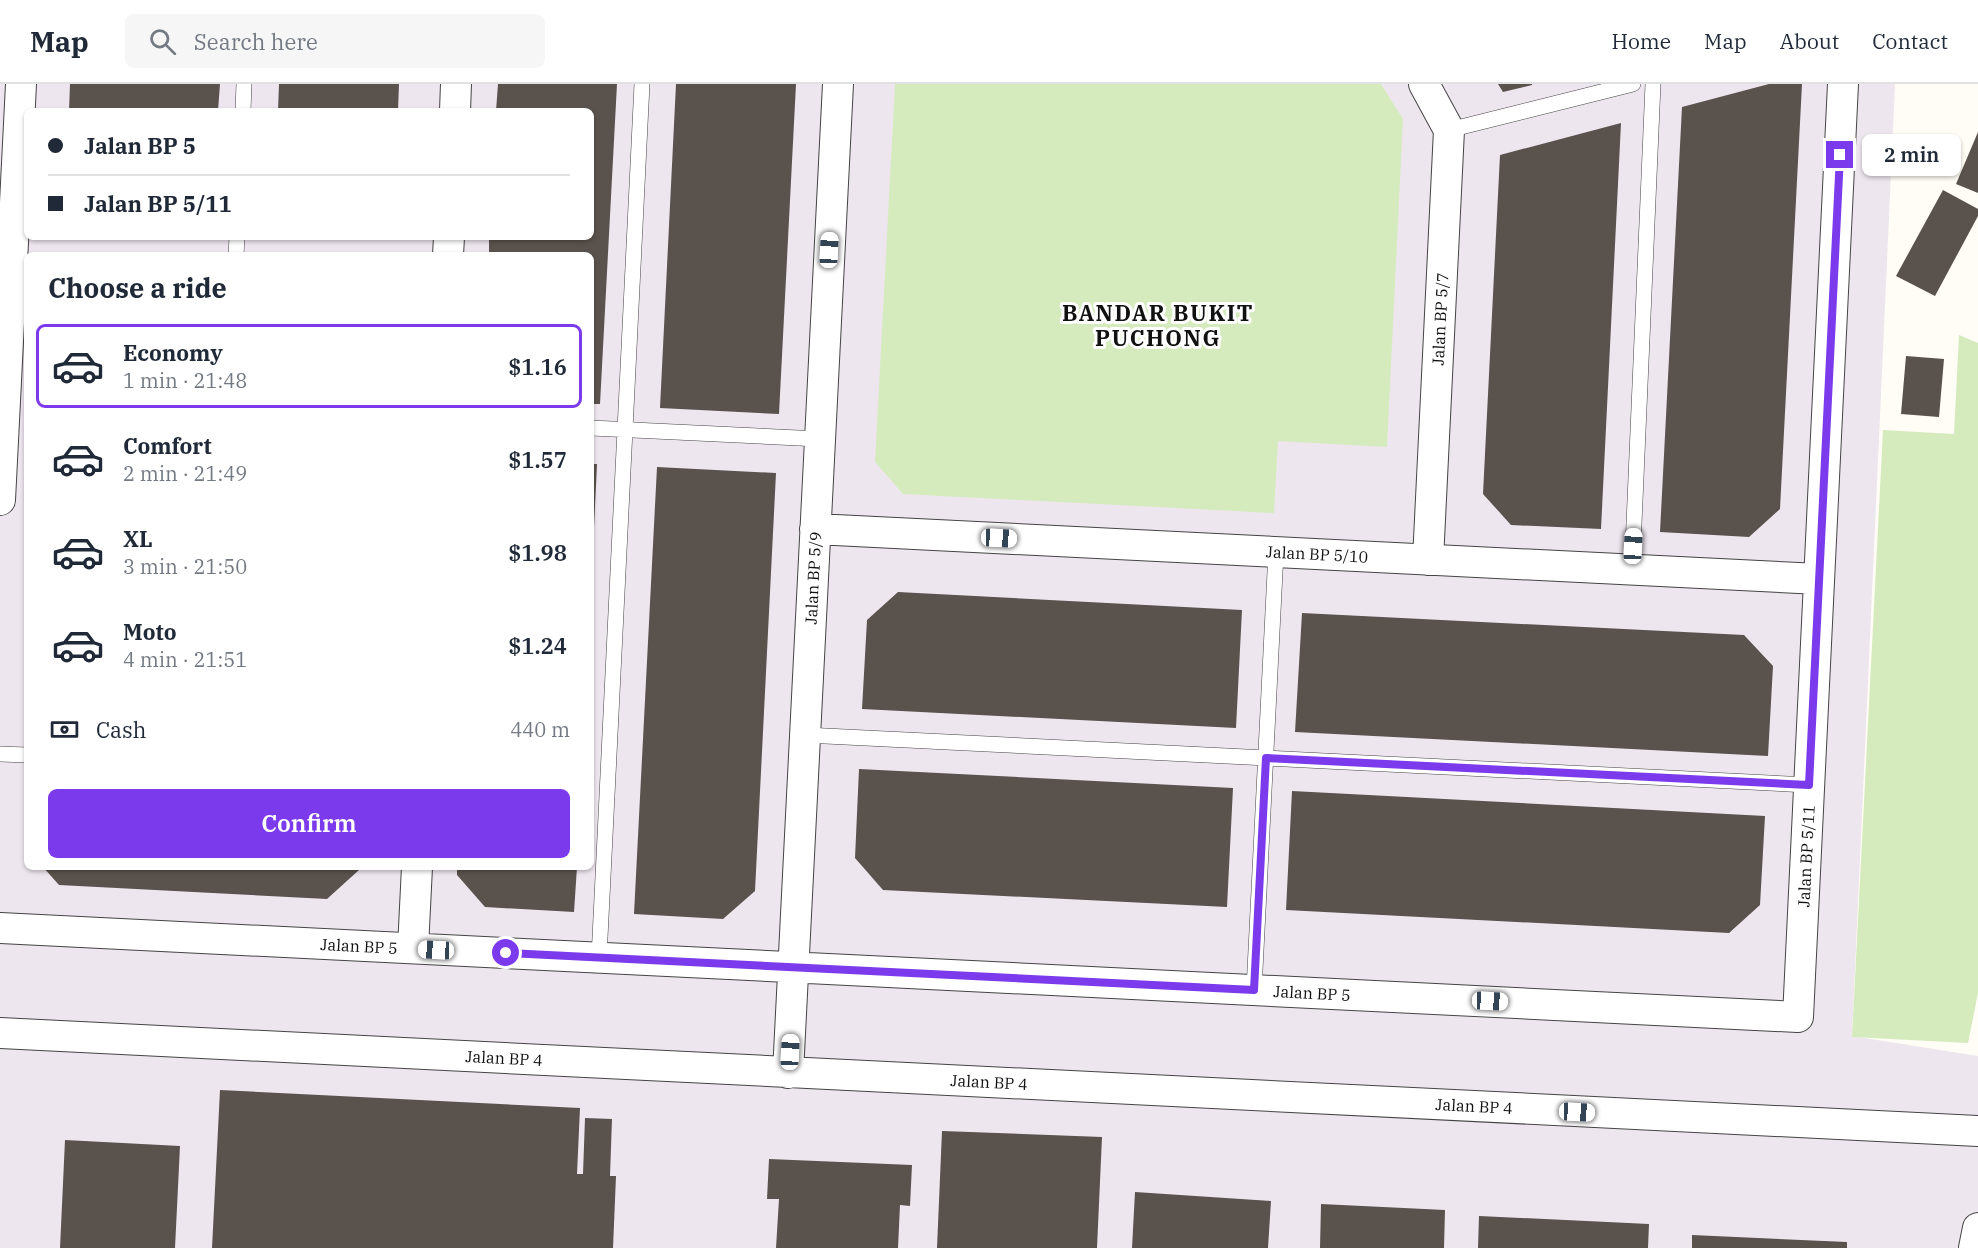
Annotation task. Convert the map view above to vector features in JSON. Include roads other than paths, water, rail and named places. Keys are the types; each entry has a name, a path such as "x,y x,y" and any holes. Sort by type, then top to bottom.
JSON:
{"street":[{"path":"0,500 19,260 8,183 21,84"},
{"path":"455,108 456,84"},
{"name":"Jalan BP 5/9","path":"789,1072 838,84"},
{"path":"1424,84 1449,130"},
{"name":"Jalan BP 5/11","path":"1798,1017 1843,84"},
{"name":"Jalan BP 5/7","path":"1428,560 1449,130"},
{"name":"Jalan BP 5/10","path":"815,530 1819,579"},
{"path":"413,948 417,870"},
{"name":"Jalan BP 5","path":"0,928 1798,1017"},
{"name":"Jalan BP 4","path":"0,1033 1978,1131"},
{"path":"1974,1248 1978,1228"}],"lane":[{"path":"243,108 244,84"},
{"path":"599,957 642,84"},
{"path":"1449,130 1633,84"},
{"path":"1632,570 1653,84"},
{"path":"594,428 820,439"},
{"path":"1254,990 1275,552"},
{"path":"805,735 1809,785"},
{"path":"0,753 24,755"}],"district":[{"name":"BANDAR BUKIT PUCHONG","path":"1158,324"}]}
